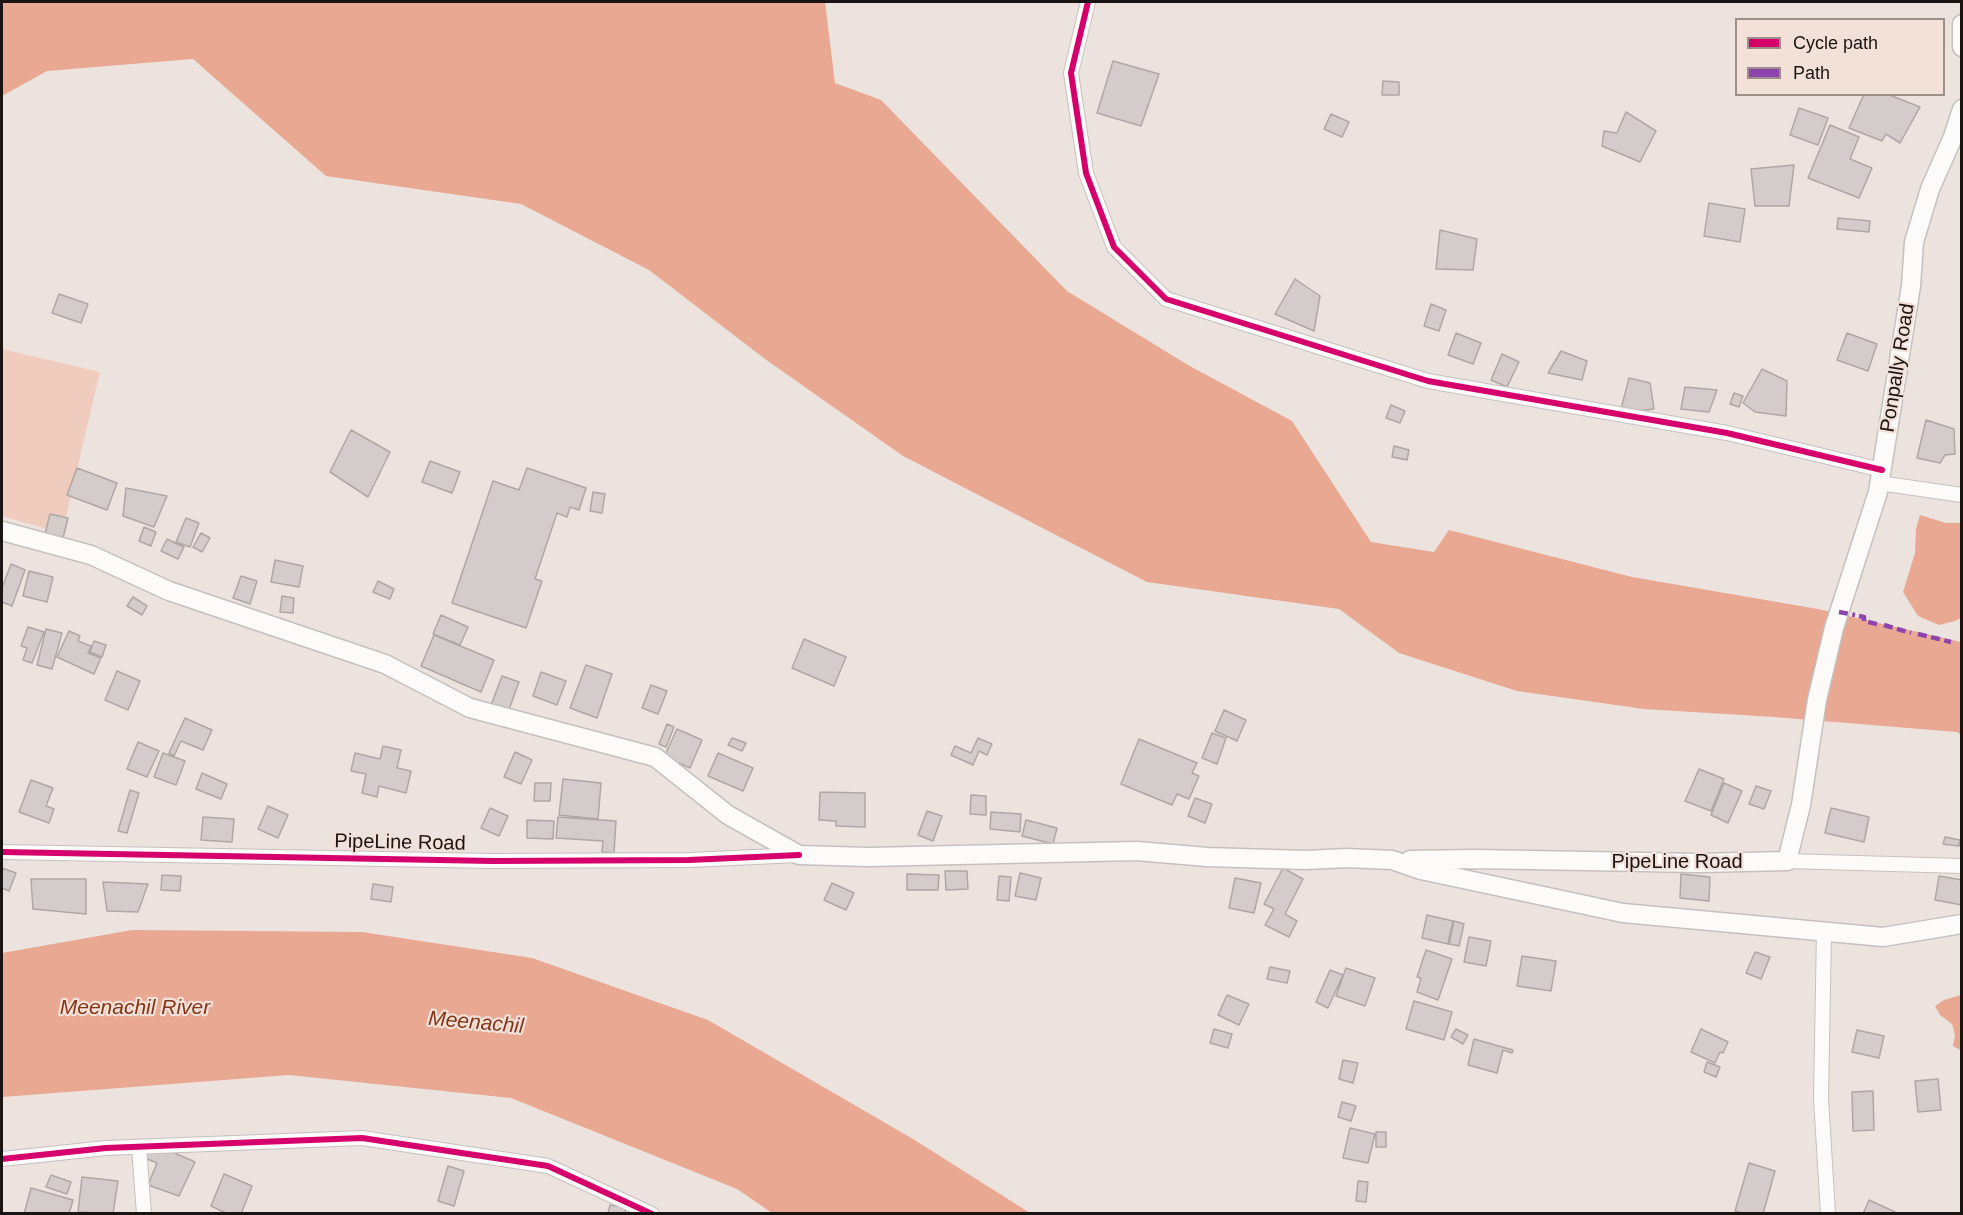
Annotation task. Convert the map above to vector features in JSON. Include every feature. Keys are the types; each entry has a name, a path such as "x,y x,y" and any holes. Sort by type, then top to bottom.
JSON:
{"main road":[{"path":"1962,24 1962,47"},
{"name":"Ponpally Road","path":"1787,861 1801,805 1817,699 1834,628 1880,477 1911,286 1914,242 1930,189 1962,109"},
{"path":"2,531 91,555 169,591 385,664 470,708 655,757 728,815 798,855 869,857 1137,851 1207,857 1392,860 1421,870 1623,913 1883,937 1962,924"},
{"name":"PipeLine Road","path":"1392,860 1474,859 1698,863 1787,861"}],"street":[{"path":"1088,2 1071,73 1086,172 1114,247 1166,299 1428,381 1727,433 1880,477 1962,495"},
{"name":"PipeLine Road","path":"2,852 493,861 689,861 798,855"},
{"name":"PipeLine Road","path":"1787,861 1962,866"},
{"path":"1824,931 1821,1098 1828,1214"},
{"path":"2,1159 106,1148 362,1138 548,1166 652,1214"},
{"path":"139,1147 144,1214"}],"shaded area":[{"path":"2,349 100,372 62,533 2,516"}],"water":[{"path":"2,2 825,2 835,83 881,100 1067,291 1188,365 1292,421 1371,542 1434,552 1449,530 1632,577 1818,609 1961,642 1961,735 1957,732 1644,709 1517,691 1399,653 1339,609 1147,582 903,456 765,359 649,270 521,204 326,176 193,59 47,71 2,96"},
{"path":"1920,515 1946,523 1961,523 1961,618 1939,625 1918,616 1903,592 1915,553 1916,529"},
{"name":"Meenachil River","path":"132,930 362,932 532,958 708,1020 913,1139 1030,1213 772,1213 737,1189 511,1098 289,1075 2,1097 2,953"},
{"path":"1961,995 1962,1049 1960,1050 1953,1046 1955,1035 1952,1024 1940,1015 1935,1006 1944,1000"}],"building":[{"path":"1113,61 1159,74 1141,126 1097,113"},
{"path":"1383,81 1399,82 1399,95 1382,95"},
{"path":"1863,96 1892,96 1920,107 1900,143 1886,134 1882,141 1849,128"},
{"path":"1799,108 1828,118 1818,145 1790,135"},
{"path":"1626,112 1656,131 1640,162 1602,146 1604,131 1617,133"},
{"path":"1331,114 1349,122 1342,137 1324,129"},
{"path":"1830,125 1859,137 1850,159 1872,168 1859,198 1808,178"},
{"path":"1794,165 1789,206 1755,206 1751,169"},
{"path":"1709,203 1745,209 1740,242 1704,236"},
{"path":"1838,218 1870,221 1869,232 1837,229"},
{"path":"1440,230 1477,239 1473,270 1436,269"},
{"path":"1295,279 1320,296 1314,331 1275,314"},
{"path":"59,294 88,304 81,323 52,313"},
{"path":"1431,304 1446,310 1439,331 1424,326"},
{"path":"1456,333 1481,343 1473,364 1448,355"},
{"path":"1847,333 1877,344 1868,371 1837,360"},
{"path":"1561,351 1587,361 1582,380 1548,373"},
{"path":"1502,354 1519,362 1507,387 1491,380"},
{"path":"1762,369 1787,381 1786,416 1755,412 1743,403"},
{"path":"1629,378 1650,383 1654,409 1620,413"},
{"path":"1685,387 1717,390 1709,412 1681,409"},
{"path":"1734,393 1743,396 1739,407 1730,404"},
{"path":"1391,405 1405,411 1400,423 1386,418"},
{"path":"1926,420 1954,429 1955,454 1945,455 1940,463 1917,458"},
{"path":"351,430 390,452 368,497 330,472"},
{"path":"1394,446 1409,450 1407,460 1392,457"},
{"path":"430,461 460,472 452,493 422,482"},
{"path":"77,468 117,483 107,510 67,495"},
{"path":"527,468 586,488 579,510 570,507 567,517 557,513 535,579 542,581 526,628 452,603 493,481 519,490"},
{"path":"126,488 167,496 154,527 123,516"},
{"path":"593,492 605,494 602,513 590,511"},
{"path":"50,514 68,518 62,542 44,538"},
{"path":"186,518 199,523 190,547 176,542"},
{"path":"144,527 156,532 151,546 139,541"},
{"path":"201,533 210,538 202,552 193,547"},
{"path":"167,539 184,547 178,559 161,551"},
{"path":"275,560 303,566 299,587 271,582"},
{"path":"11,564 25,570 12,606 2,602 2,588"},
{"path":"29,571 53,577 47,602 23,596"},
{"path":"241,576 257,581 250,604 233,598"},
{"path":"378,581 394,589 390,599 373,592"},
{"path":"282,596 294,598 293,613 280,612"},
{"path":"133,597 147,606 142,615 127,606"},
{"path":"441,615 468,627 460,645 433,634"},
{"path":"28,627 44,632 32,663 23,660 27,648 21,646"},
{"path":"46,629 62,633 52,669 37,665"},
{"path":"69,631 80,636 78,641 91,646 88,653 101,658 94,674 57,657"},
{"path":"434,635 494,660 481,692 421,666"},
{"path":"804,639 846,657 834,686 792,668"},
{"path":"94,641 106,645 102,657 90,652"},
{"path":"586,665 612,674 597,718 570,708"},
{"path":"117,671 140,681 128,710 105,700"},
{"path":"541,672 566,681 557,705 533,696"},
{"path":"502,676 519,682 507,715 490,708"},
{"path":"651,685 667,691 658,714 642,708"},
{"path":"1224,710 1246,720 1237,741 1215,731"},
{"path":"185,718 212,730 203,750 181,741 174,756 169,753"},
{"path":"667,724 674,727 666,747 659,744"},
{"path":"677,729 702,740 690,768 664,757"},
{"path":"1212,733 1226,738 1217,764 1202,758"},
{"path":"732,738 746,743 742,751 728,745"},
{"path":"978,738 992,744 987,755 979,751 973,765 951,755 955,746 971,753"},
{"path":"1139,739 1197,763 1192,773 1199,776 1189,799 1177,794 1172,805 1121,784"},
{"path":"138,742 159,751 147,777 127,769"},
{"path":"383,746 401,750 397,768 411,771 406,793 379,786 377,797 362,793 366,774 351,771 355,753 380,759"},
{"path":"515,752 532,760 521,784 504,777"},
{"path":"163,753 185,761 176,785 154,777"},
{"path":"718,753 753,768 743,791 708,776"},
{"path":"1699,769 1724,779 1711,811 1685,801"},
{"path":"202,773 227,784 221,799 196,789"},
{"path":"563,779 601,783 598,819 559,815"},
{"path":"31,780 53,788 46,806 54,809 49,823 19,812"},
{"path":"535,783 551,783 550,801 534,801"},
{"path":"1724,783 1742,791 1728,823 1711,815"},
{"path":"1756,786 1771,791 1764,809 1749,804"},
{"path":"130,790 139,793 127,833 118,831"},
{"path":"820,792 865,793 865,827 836,826 836,821 819,820"},
{"path":"971,795 986,796 986,815 970,814"},
{"path":"1195,798 1212,804 1205,823 1188,816"},
{"path":"268,806 288,815 278,838 258,829"},
{"path":"490,808 508,816 499,836 481,828"},
{"path":"1831,808 1869,817 1864,842 1825,833"},
{"path":"927,811 942,816 933,841 918,835"},
{"path":"991,812 1021,814 1020,832 990,829"},
{"path":"203,817 234,819 232,842 201,840"},
{"path":"558,817 616,821 614,853 602,852 603,841 556,838"},
{"path":"527,820 554,821 553,839 527,838"},
{"path":"1026,820 1057,828 1053,844 1022,836"},
{"path":"1945,837 1960,840 1959,846 1943,844"},
{"path":"2,868 16,873 9,891 2,888"},
{"path":"1283,868 1303,879 1285,914 1297,921 1289,937 1265,925 1274,909 1264,904"},
{"path":"945,871 967,871 968,889 946,890"},
{"path":"1020,873 1041,878 1036,900 1015,896"},
{"path":"907,874 939,875 938,890 907,890"},
{"path":"1681,874 1710,877 1709,901 1680,898"},
{"path":"162,875 181,876 180,891 161,890"},
{"path":"999,876 1011,877 1009,901 997,900"},
{"path":"1939,876 1962,880 1962,905 1935,900"},
{"path":"1235,878 1261,883 1254,913 1229,908"},
{"path":"31,879 86,879 86,914 33,909"},
{"path":"103,882 148,884 138,912 107,911"},
{"path":"832,883 854,893 846,910 824,900"},
{"path":"373,884 393,887 391,902 371,899"},
{"path":"1427,915 1453,921 1448,944 1422,938"},
{"path":"1454,921 1464,924 1459,946 1449,944"},
{"path":"1469,937 1491,941 1486,966 1464,962"},
{"path":"1426,950 1452,959 1438,1000 1417,992 1421,978 1417,977"},
{"path":"1755,952 1770,957 1761,979 1746,973"},
{"path":"1522,956 1556,961 1551,991 1517,986"},
{"path":"1270,967 1290,971 1287,983 1267,979"},
{"path":"1346,968 1375,978 1365,1006 1336,996"},
{"path":"1330,970 1343,975 1328,1008 1316,1002"},
{"path":"1227,995 1249,1004 1239,1025 1218,1015"},
{"path":"1414,1001 1452,1012 1444,1040 1406,1029"},
{"path":"1214,1029 1232,1034 1228,1048 1210,1043"},
{"path":"1456,1029 1468,1035 1463,1044 1451,1037"},
{"path":"1701,1029 1728,1042 1715,1063 1691,1052"},
{"path":"1857,1030 1884,1036 1879,1058 1852,1052"},
{"path":"1474,1039 1513,1050 1512,1053 1503,1050 1497,1073 1468,1065"},
{"path":"1343,1060 1358,1063 1353,1083 1339,1079"},
{"path":"1707,1062 1720,1067 1716,1077 1704,1072"},
{"path":"1938,1079 1941,1110 1918,1112 1915,1081"},
{"path":"1873,1091 1874,1130 1853,1131 1852,1092"},
{"path":"1342,1102 1356,1106 1351,1121 1338,1117"},
{"path":"1350,1128 1375,1134 1368,1163 1343,1158"},
{"path":"1376,1132 1386,1132 1386,1147 1376,1147"},
{"path":"152,1143 195,1162 179,1196 148,1185 157,1163 145,1158"},
{"path":"1749,1163 1775,1171 1763,1214 1745,1214 1735,1211"},
{"path":"448,1166 464,1171 454,1206 438,1201"},
{"path":"224,1174 252,1186 241,1214 228,1214 211,1206"},
{"path":"51,1175 71,1182 67,1194 46,1187"},
{"path":"82,1177 118,1181 113,1214 78,1212"},
{"path":"1358,1181 1368,1182 1366,1202 1356,1201"},
{"path":"31,1188 73,1200 69,1214 24,1214"},
{"path":"1869,1200 1895,1212 1895,1214 1863,1214"},
{"path":"610,1205 626,1207 625,1214 608,1214"}],"marked path":[{"path":"1839,612 1855,615"},
{"path":"1859,616 1864,617 1864,621 1881,625"},
{"path":"1884,625 1911,633"},
{"path":"1918,634 1951,642"}],"cycle path":[{"path":"1088,2 1071,73 1086,173 1114,247 1166,299 1428,381 1727,433 1882,470"},
{"path":"2,852 493,861 689,860 799,855"},
{"path":"2,1159 106,1148 362,1138 548,1166 652,1214"}],"water label":[{"name":"Meenachil","path":"476,1023"}]}
